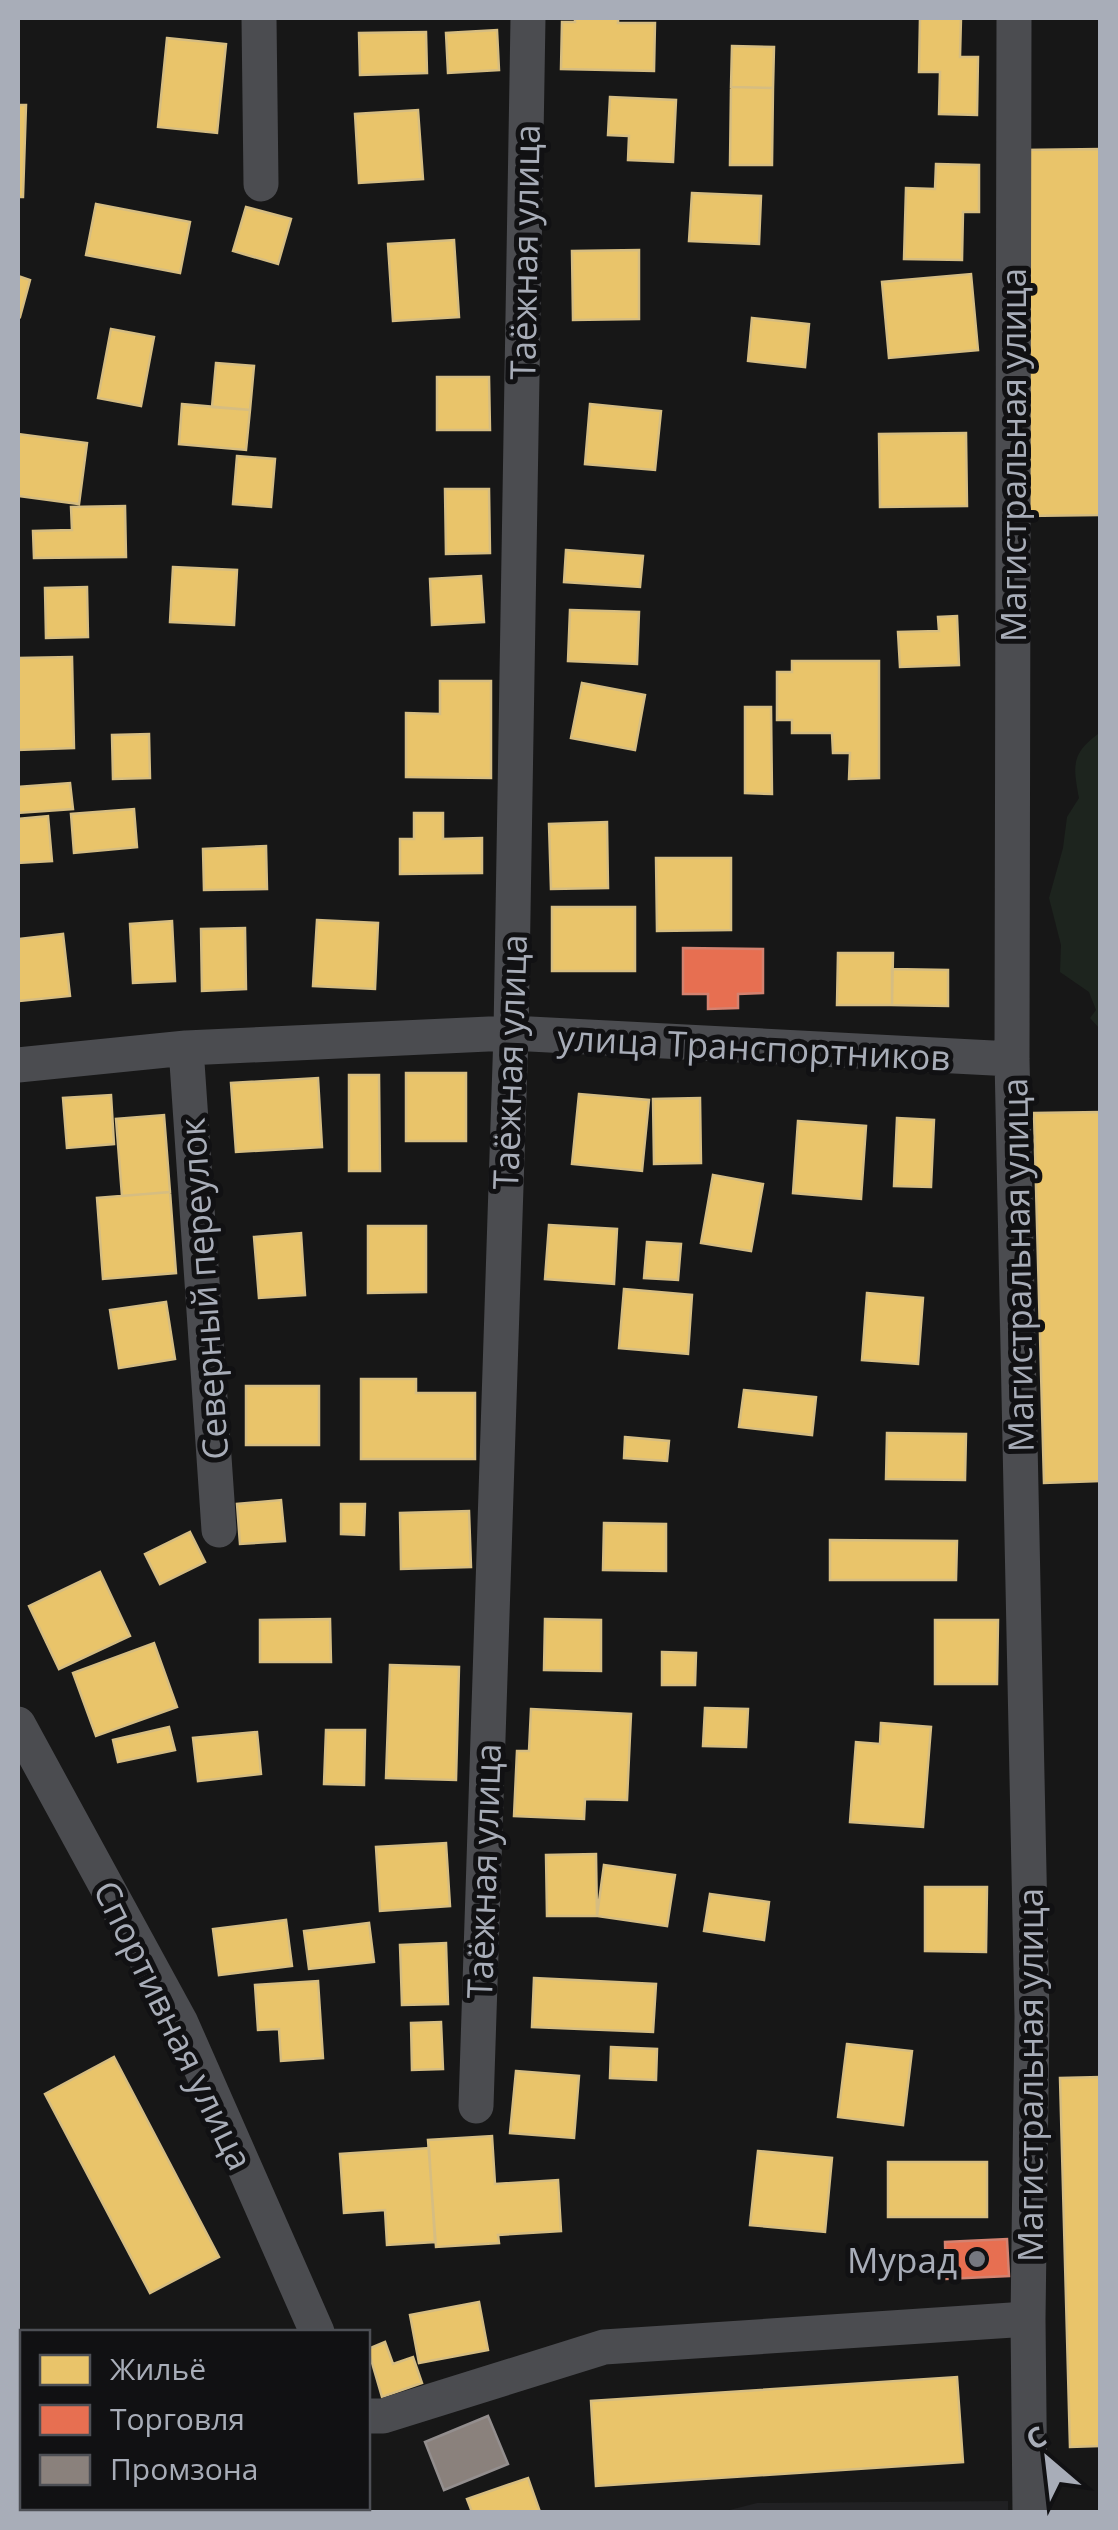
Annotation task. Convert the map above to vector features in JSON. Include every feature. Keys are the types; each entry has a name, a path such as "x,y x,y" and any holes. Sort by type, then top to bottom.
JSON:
{"street":[{"path":"260,18 261,184"},
{"name":"Таёжная улица","path":"476,2106 511,1033 528,18"},
{"name":"Магистральная улица","path":"1014,18 1012,1059 1032,2016 1030,2512"},
{"name":"улица Транспортников","path":"18,1065 186,1048 511,1033 1012,1059"},
{"name":"Северный переулок","path":"186,1048 219,1530"},
{"name":"Спортивная улица","path":"18,1724 181,2023 316,2330"},
{"path":"370,2416 383,2416 604,2348 1028,2319"}],"shaded area":[{"path":"1100,716 1100,1029 1090,1018 1096,1010 1089,992 1060,972 1061,945 1049,898 1067,817 1079,798 1076,761 1098,734"},
{"path":"1008,2501 1008,2512 722,2512 757,2503"}],"building: Жильё":[{"path":"575,18 655,23 654,71 561,69 562,22 575,22"},
{"path":"920,18 961,18 960,57 978,57 977,115 939,114 940,72 919,72"},
{"path":"497,30 499,70 448,73 446,33"},
{"path":"426,32 427,73 360,75 359,33"},
{"path":"167,38 226,44 217,133 158,127"},
{"path":"732,46 774,47 773,88 731,87"},
{"path":"731,87 773,88 772,165 730,165"},
{"path":"610,97 676,100 673,162 628,160 629,136 608,135"},
{"path":"18,105 26,105 23,197 18,197"},
{"path":"418,110 423,179 359,183 355,114"},
{"path":"1100,149 1100,515 1025,516 1021,150"},
{"path":"936,164 979,165 979,212 963,212 962,260 904,259 906,188 935,189"},
{"path":"692,193 761,196 759,244 689,241"},
{"path":"96,204 190,222 180,273 86,255"},
{"path":"246,207 291,219 278,264 233,251"},
{"path":"454,240 459,317 393,321 388,244"},
{"path":"639,250 639,319 573,320 572,251"},
{"path":"971,274 978,350 889,358 882,282"},
{"path":"18,276 30,280 20,317 18,316"},
{"path":"752,318 809,324 805,367 748,361"},
{"path":"111,329 154,337 141,406 98,398"},
{"path":"216,363 254,366 250,410 212,407"},
{"path":"437,377 489,377 490,430 437,430"},
{"path":"182,404 250,410 246,450 179,444"},
{"path":"590,404 661,411 655,470 585,464"},
{"path":"966,433 967,506 880,507 879,434"},
{"path":"18,434 87,443 79,504 18,496"},
{"path":"237,456 275,459 271,507 233,504"},
{"path":"445,489 489,489 490,553 446,554"},
{"path":"125,506 126,557 34,558 33,531 72,530 71,507"},
{"path":"566,550 643,556 640,587 564,582"},
{"path":"173,567 237,570 234,625 170,622"},
{"path":"481,576 484,622 432,625 430,579"},
{"path":"87,587 88,637 46,638 45,588"},
{"path":"570,610 639,612 637,664 568,661"},
{"path":"957,616 959,665 900,667 898,632 939,631 938,617"},
{"path":"72,657 74,748 18,750 18,658"},
{"path":"792,661 879,661 879,778 849,779 850,753 833,753 832,733 792,733 792,720 777,720 777,672 792,672"},
{"path":"440,681 491,681 491,778 406,777 406,713 440,714"},
{"path":"582,683 645,695 635,750 571,738"},
{"path":"745,707 771,707 772,794 745,793"},
{"path":"149,734 150,778 113,779 112,735"},
{"path":"70,783 73,809 18,813 18,787"},
{"path":"134,809 137,847 74,853 71,814"},
{"path":"414,813 443,813 443,839 482,838 482,873 400,874 400,839 414,839"},
{"path":"48,816 52,861 18,863 18,819"},
{"path":"607,822 608,888 551,889 549,824"},
{"path":"266,846 267,889 204,890 203,849"},
{"path":"656,858 731,858 731,930 657,931"},
{"path":"552,907 635,907 635,971 552,971"},
{"path":"317,920 378,923 375,989 313,986"},
{"path":"172,921 175,981 133,983 130,924"},
{"path":"245,928 246,989 202,991 201,929"},
{"path":"63,934 70,996 18,1001 18,939"},
{"path":"838,953 893,953 892,1005 837,1005"},
{"path":"892,969 948,970 948,1006 892,1005"},
{"path":"406,1073 466,1073 466,1141 406,1141"},
{"path":"349,1075 379,1075 380,1171 349,1171"},
{"path":"318,1078 322,1147 236,1152 231,1083"},
{"path":"579,1094 649,1100 642,1171 572,1164"},
{"path":"111,1095 114,1144 67,1148 63,1098"},
{"path":"700,1098 701,1163 654,1164 653,1099"},
{"path":"1100,1112 1100,1481 1044,1483 1034,1113"},
{"path":"164,1115 170,1192 122,1196 116,1119"},
{"path":"897,1118 934,1120 931,1187 894,1186"},
{"path":"798,1121 866,1126 861,1199 793,1193"},
{"path":"713,1175 763,1184 751,1251 701,1243"},
{"path":"170,1192 176,1273 103,1279 97,1198"},
{"path":"549,1225 617,1229 614,1284 545,1279"},
{"path":"368,1226 426,1226 426,1292 368,1293"},
{"path":"301,1233 305,1295 259,1298 254,1237"},
{"path":"647,1242 681,1244 678,1280 644,1278"},
{"path":"624,1289 692,1295 688,1354 619,1348"},
{"path":"867,1293 923,1298 918,1364 862,1360"},
{"path":"166,1302 175,1359 119,1368 110,1310"},
{"path":"361,1379 416,1379 416,1393 475,1393 475,1459 361,1459"},
{"path":"246,1386 319,1386 319,1445 246,1445"},
{"path":"744,1390 816,1397 812,1435 739,1427"},
{"path":"887,1433 966,1434 965,1480 886,1479"},
{"path":"625,1437 669,1441 667,1461 624,1458"},
{"path":"281,1500 285,1541 240,1544 237,1504"},
{"path":"341,1504 365,1504 364,1535 341,1534"},
{"path":"469,1511 471,1567 401,1569 400,1513"},
{"path":"604,1523 666,1524 666,1571 603,1570"},
{"path":"190,1532 205,1562 160,1584 145,1554"},
{"path":"830,1540 957,1541 956,1580 830,1580"},
{"path":"100,1572 130,1636 59,1669 29,1606"},
{"path":"330,1619 331,1662 260,1662 260,1620"},
{"path":"545,1619 601,1620 601,1671 544,1670"},
{"path":"935,1620 998,1620 997,1684 935,1684"},
{"path":"154,1643 177,1707 96,1736 73,1673"},
{"path":"662,1652 696,1653 695,1685 662,1685"},
{"path":"390,1665 459,1667 456,1780 386,1778"},
{"path":"705,1708 748,1709 746,1747 703,1746"},
{"path":"531,1709 631,1714 627,1800 585,1799 584,1819 514,1816 517,1751 529,1751"},
{"path":"881,1723 931,1727 923,1827 850,1822 856,1742 880,1744"},
{"path":"169,1727 175,1750 118,1762 113,1740"},
{"path":"326,1730 365,1730 364,1785 324,1784"},
{"path":"257,1732 261,1774 198,1781 193,1738"},
{"path":"446,1843 450,1906 380,1911 376,1847"},
{"path":"596,1854 597,1916 547,1916 546,1855"},
{"path":"604,1865 675,1875 667,1926 597,1916"},
{"path":"925,1887 987,1887 986,1952 925,1951"},
{"path":"710,1894 769,1902 764,1940 704,1931"},
{"path":"286,1920 292,1966 219,1975 213,1929"},
{"path":"369,1923 374,1962 309,1969 304,1931"},
{"path":"446,1943 448,2004 402,2005 400,1945"},
{"path":"534,1978 656,1984 653,2032 532,2027"},
{"path":"318,1981 323,2058 281,2061 279,2029 258,2030 255,1985"},
{"path":"441,2022 443,2069 412,2070 411,2023"},
{"path":"847,2044 912,2051 903,2125 838,2117"},
{"path":"611,2047 657,2049 656,2080 610,2078"},
{"path":"114,2057 219,2257 150,2293 45,2094"},
{"path":"516,2071 579,2076 574,2138 510,2133"},
{"path":"1100,2077 1100,2446 1070,2447 1060,2078"},
{"path":"492,2136 495,2184 558,2180 561,2231 498,2235 499,2243 436,2247 428,2140"},
{"path":"429,2148 435,2242 387,2245 385,2210 344,2213 340,2154"},
{"path":"758,2151 832,2158 825,2232 750,2225"},
{"path":"888,2162 987,2162 987,2217 888,2217"},
{"path":"479,2302 488,2350 419,2363 410,2315"},
{"path":"385,2342 393,2364 413,2357 422,2383 382,2397 370,2348"},
{"path":"957,2377 963,2462 596,2486 591,2401"},
{"path":"528,2478 540,2512 472,2512 467,2499"},
{"path":"244,2510 351,2512 245,2512"}],"building: Торговля":[{"path":"683,948 763,949 763,993 738,994 738,1008 708,1009 708,994 683,994"},
{"name":"Мурад","path":"1007,2239 1009,2276 946,2279 945,2242"}],"building: Промзона":[{"path":"488,2416 508,2464 444,2490 425,2442"}],"place":[{"name":"Мурад","path":"977,2259"}]}
